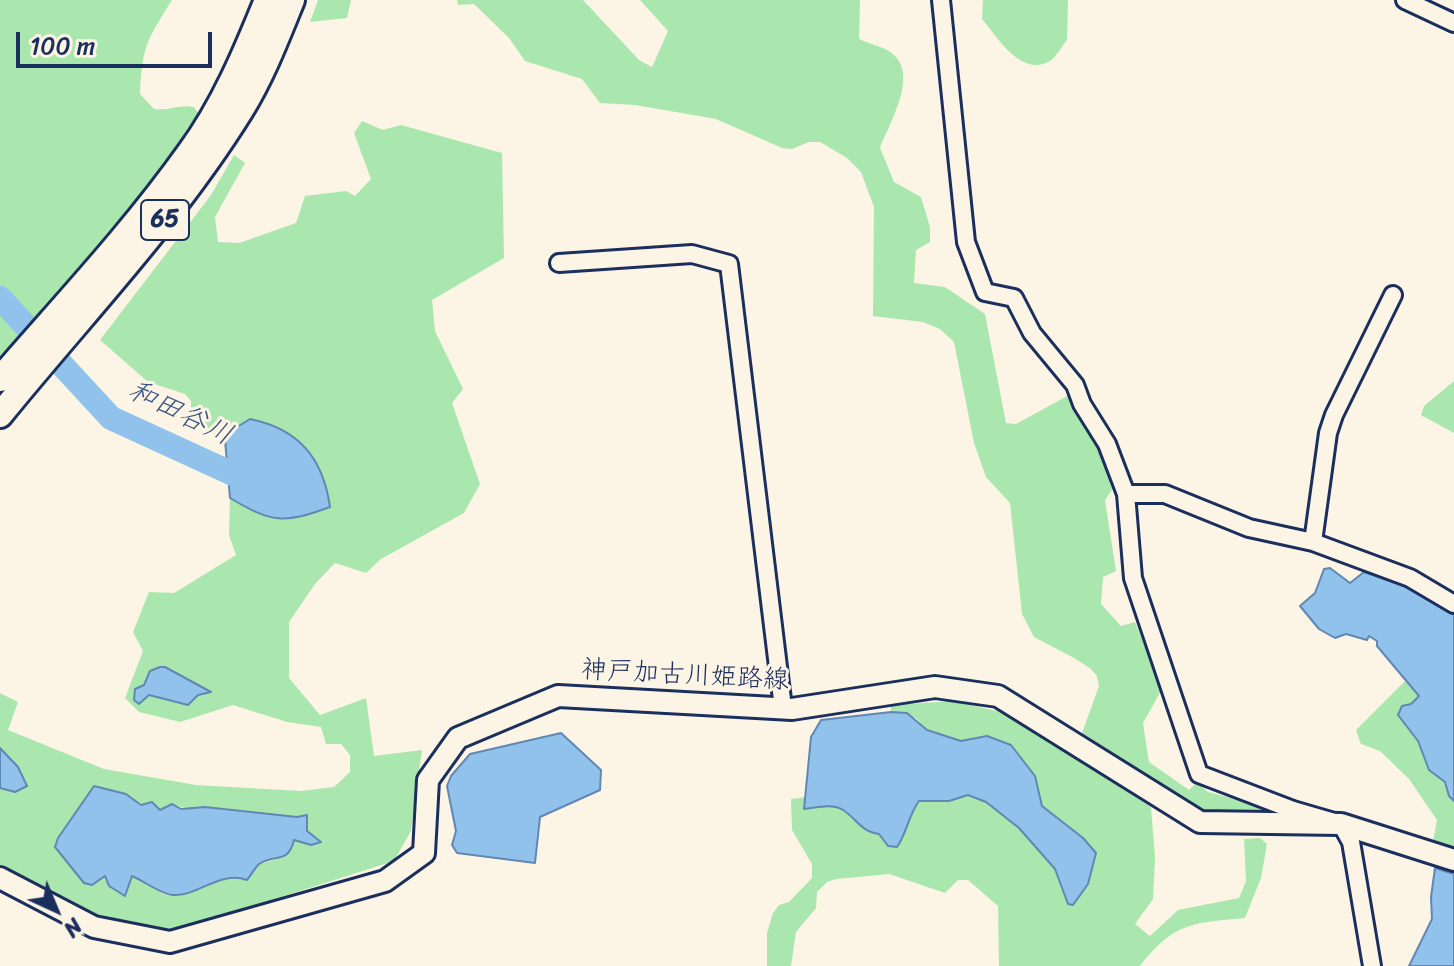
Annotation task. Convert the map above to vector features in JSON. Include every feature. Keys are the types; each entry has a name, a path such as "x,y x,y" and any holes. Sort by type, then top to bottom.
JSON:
{"main road":[{"name":"65","path":"0,379 106,257 191,151 243,57 267,0"},
{"name":"65","path":"0,415 154,235 201,172 243,107 292,0"}],"street":[{"path":"941,0 966,242 985,292 1014,298 1032,333 1075,385 1082,404 1107,444 1126,494 1133,578 1199,774 1293,810 1341,824 1351,842 1372,966"},
{"path":"1405,0 1454,23"},
{"path":"559,263 692,254 729,264 783,708"},
{"path":"1313,542 1328,433 1393,295"},
{"path":"1126,494 1165,494 1249,528 1313,542 1410,578 1454,604"},
{"name":"神戸加古川姫路線","path":"0,878 94,927 170,942 385,881 424,853 428,780 458,738 558,696 783,708 935,687 998,696 1200,822 1341,824 1454,860"}],"green space":[{"path":"0,0 172,0 147,44 140,94 154,109 194,107 200,116 174,155 5,364 0,362"},
{"path":"318,0 351,0 347,18 310,22"},
{"path":"457,0 583,0 639,60 652,67 668,31 640,0 860,0 859,39 891,52 901,64 903,75 899,101 880,148 894,182 921,197 930,227 930,242 916,250 914,283 945,287 985,314 1006,423 1016,424 1069,395 1096,438 1112,490 1105,500 1116,571 1103,577 1101,604 1121,626 1135,622 1162,689 1143,723 1149,762 1189,790 1197,782 1208,792 1278,810 1280,816 1207,814 1082,733 1099,686 1097,676 1074,658 1034,637 1022,614 1010,503 986,477 974,443 954,342 940,329 923,322 873,316 874,207 861,172 847,158 820,142 809,142 792,149 782,148 716,119 635,105 600,103 582,79 525,61 509,38 474,4 458,5"},
{"path":"983,0 1068,0 1067,40 1050,61 1040,65 1020,60 982,19"},
{"path":"362,121 383,130 401,125 502,153 504,258 432,300 435,331 463,389 452,403 480,484 464,513 381,559 366,573 335,563 315,584 289,622 289,678 320,715 366,698 374,756 422,750 411,831 394,861 165,934 95,918 0,865 0,788 15,792 18,767 0,748 0,693 18,702 8,730 104,769 196,785 301,791 334,787 350,772 350,755 341,744 326,744 321,727 287,722 233,705 180,722 139,712 125,698 143,651 133,632 149,592 174,593 236,555 229,535 230,498 249,509 232,430 225,440 191,421 191,401 185,394 148,382 100,340 211,195 234,155 245,163 215,217 218,242 239,243 296,223 305,196 346,191 355,196 371,179 354,133","holes":["160,667 165,667 210,692 197,695 188,705 149,695 144,697 144,685","134,801 160,810 172,804 275,816 306,816 307,831 320,841 311,845 294,840 284,857 260,864 247,880 226,879 175,896 163,894 132,876 124,895 109,886 105,876 70,864 55,847"]},
{"path":"1454,381 1454,433 1421,415 1424,406"},
{"path":"1405,681 1419,696 1398,715 1418,741 1429,769 1445,782 1454,801 1454,847 1433,841 1437,820 1409,779 1380,751 1361,744 1356,730"},
{"path":"953,701 1001,712 1032,728 1151,807 1155,858 1153,899 1135,924 1150,936 1178,910 1239,898 1246,881 1244,839 1260,838 1267,844 1261,878 1245,918 1186,927 1163,941 1140,966 999,966 998,906 968,880 958,880 945,893 889,874 836,879 827,882 817,892 816,908 796,932 791,966 767,966 767,933 773,913 779,905 789,902 812,878 812,864 792,830 791,799 806,797 805,809 840,808 865,829 879,834 888,845 903,839 909,814 919,801 949,801 968,795 986,802 1019,827 1055,869 1069,904 1096,853 1083,838 1042,806 1035,776 987,736 961,741 927,730 916,718 891,712 891,705"}],"water":[{"path":"250,419 282,430 306,448 321,474 330,507 301,516 278,518 257,512 230,498 225,440 232,430"},
{"path":"1330,568 1350,583 1364,572 1420,591 1454,613 1454,801 1445,782 1429,770 1418,741 1398,715 1402,706 1411,704 1419,696 1377,646 1377,641 1369,636 1367,640 1346,634 1335,638 1319,629 1300,606 1315,593 1324,569"},
{"path":"160,667 211,692 198,695 188,705 149,695 139,704 134,700 135,689 144,685 150,671"},
{"path":"907,713 927,730 961,741 987,736 1011,745 1035,776 1042,806 1083,838 1096,853 1088,884 1073,905 1068,904 1055,869 1019,828 986,802 968,795 949,801 919,801 897,847 888,846 879,834 863,828 839,808 824,806 804,809 811,737 821,720"},
{"path":"561,733 601,770 600,790 540,817 535,863 457,853 452,845 456,831 447,786 451,776 470,754"},
{"path":"0,748 18,767 27,786 15,792 0,788"},
{"path":"94,786 126,794 141,805 152,802 160,810 172,804 181,809 205,807 297,817 307,815 307,831 321,842 311,845 294,840 285,856 259,864 247,880 227,878 182,895 164,893 132,876 125,896 109,886 105,876 92,885 84,883 55,847"},
{"path":"1435,868 1454,874 1454,966 1409,966 1432,919"}],"waterway":[{"name":"和田谷川","path":"0,298 111,418 244,479 258,481"}]}
